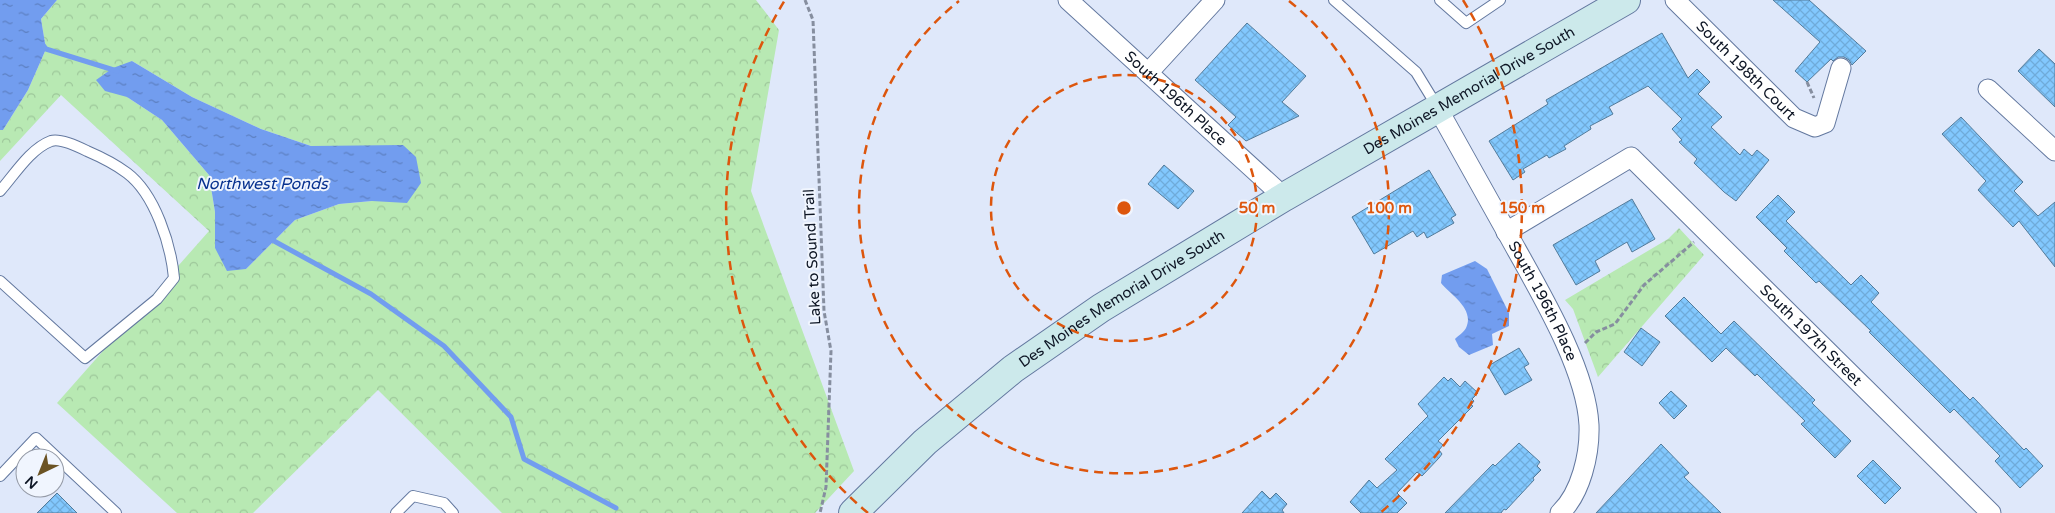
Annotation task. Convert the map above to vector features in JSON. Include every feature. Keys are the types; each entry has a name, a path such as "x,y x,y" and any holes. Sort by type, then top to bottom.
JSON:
{"main road":[{"name":"Des Moines Memorial Drive South","path":"853,513 925,442 1014,369 1101,308 1284,197 1626,0"}],"street":[{"name":"South 196th Place","path":"1068,0 1284,197"},
{"path":"1148,73 1215,0"},
{"name":"South 198th Court","path":"1675,0 1794,118 1815,127 1825,123 1841,68"},
{"path":"1988,89 2055,150"},
{"name":"South 196th Place","path":"1438,109 1550,312 1571,358 1585,404 1589,425 1587,449 1575,491 1566,507 1560,513"},
{"name":"South 197th Street","path":"1506,232 1631,157 1991,513"}],"lane":[{"path":"1334,0 1416,72 1438,109"},
{"path":"1440,0 1466,23 1500,0"},
{"path":"0,191 38,147 54,140 79,147 107,160 128,174 147,196 172,254 174,278 158,299 85,358 0,281"},
{"path":"0,476 36,438 116,513"},
{"path":"396,513 413,496 444,503 453,513"}],"path":[{"name":"Lake to Sound Trail","path":"804,0 813,20 824,311 830,351 826,487 820,513"},
{"path":"1584,344 1596,332 1615,324 1644,285 1695,242"}],"green space":[{"path":"57,0 756,0 779,30 751,191 854,471 815,513 502,513 378,390 253,513 177,513 57,403 209,231 61,95 0,161 0,130 3,130 28,90 46,49 41,19","holes":["132,61 192,97 261,129 311,146 355,147 372,201 339,204 295,220 246,269 215,248 215,212 209,175 162,120 127,97"]},
{"path":"1679,228 1704,255 1598,377 1573,309 1565,300 1668,239"}],"water":[{"path":"0,0 57,0 41,19 46,49 28,90 3,130 0,130"},
{"name":"Northwest Ponds","path":"132,61 192,97 261,129 311,146 403,145 416,157 421,183 407,203 372,201 339,204 295,220 246,269 227,271 215,248 215,212 209,175 162,120 127,97 105,91 96,80 113,68"},
{"path":"1475,261 1487,269 1509,313 1509,326 1492,334 1493,345 1469,355 1459,347 1455,339 1466,328 1468,321 1465,309 1441,283 1442,275"}],"building":[{"path":"1773,0 1809,0 1866,51 1852,65 1844,57 1838,57 1833,61 1831,59 1807,82 1795,71 1820,42"},
{"path":"1247,23 1306,76 1282,102 1299,116 1246,141 1228,125 1236,117 1195,80"},
{"path":"1662,33 1688,78 1697,69 1710,82 1698,94 1722,117 1711,127 1740,155 1744,149 1752,156 1757,150 1769,160 1736,201 1694,163 1697,159 1679,142 1682,140 1672,129 1682,119 1648,86 1609,107 1613,114 1590,126 1591,129 1564,146 1566,149 1549,158 1547,155 1523,169 1525,172 1513,180 1489,141 1548,104 1546,100"},
{"path":"2039,49 2055,64 2055,107 2018,71"},
{"path":"1961,117 2023,182 2014,191 2038,216 2055,202 2055,267 2019,221 2013,227 1978,190 1986,181 1942,134"},
{"path":"1164,165 1194,191 1178,209 1148,184"},
{"path":"1429,170 1456,215 1451,218 1454,223 1427,238 1424,232 1417,237 1413,231 1374,254 1352,217"},
{"path":"1778,195 1795,212 1786,221 1851,285 1861,275 1879,293 1871,302 1970,400 1973,397 2024,450 2026,448 2043,466 2020,488 1995,461 2000,456 1954,409 1950,413 1869,332 1871,331 1819,281 1816,283 1784,251 1787,248 1756,217"},
{"path":"1632,199 1655,239 1632,252 1627,242 1595,261 1600,271 1576,285 1553,245"},
{"path":"1684,297 1721,334 1734,321 1815,400 1812,403 1851,441 1835,458 1801,424 1805,421 1757,374 1755,376 1726,348 1712,362 1665,316"},
{"path":"1641,328 1660,342 1642,366 1624,352"},
{"path":"1519,348 1529,364 1524,367 1532,380 1505,395 1488,366"},
{"path":"1444,377 1448,381 1451,378 1460,387 1465,381 1478,393 1472,399 1474,401 1471,405 1473,406 1438,441 1443,445 1439,450 1442,454 1439,458 1422,476 1417,472 1397,493 1407,503 1397,513 1361,513 1350,502 1369,480 1377,488 1397,470 1385,459 1428,416 1418,404"},
{"path":"1671,391 1687,406 1674,419 1659,403"},
{"path":"1519,443 1540,462 1537,466 1541,470 1506,510 1504,509 1501,513 1445,513 1493,464 1495,466"},
{"path":"1661,444 1689,473 1684,477 1721,513 1596,513"},
{"path":"1873,460 1901,488 1885,504 1857,476"},
{"path":"1262,491 1270,499 1276,493 1287,504 1282,510 1284,513 1242,513"},
{"path":"52,498 62,498 77,513 37,513"}],"waterway":[{"path":"43,45 46,49 117,71"},
{"path":"272,236 274,241 371,294 444,346 511,417 524,459 616,508"}]}
